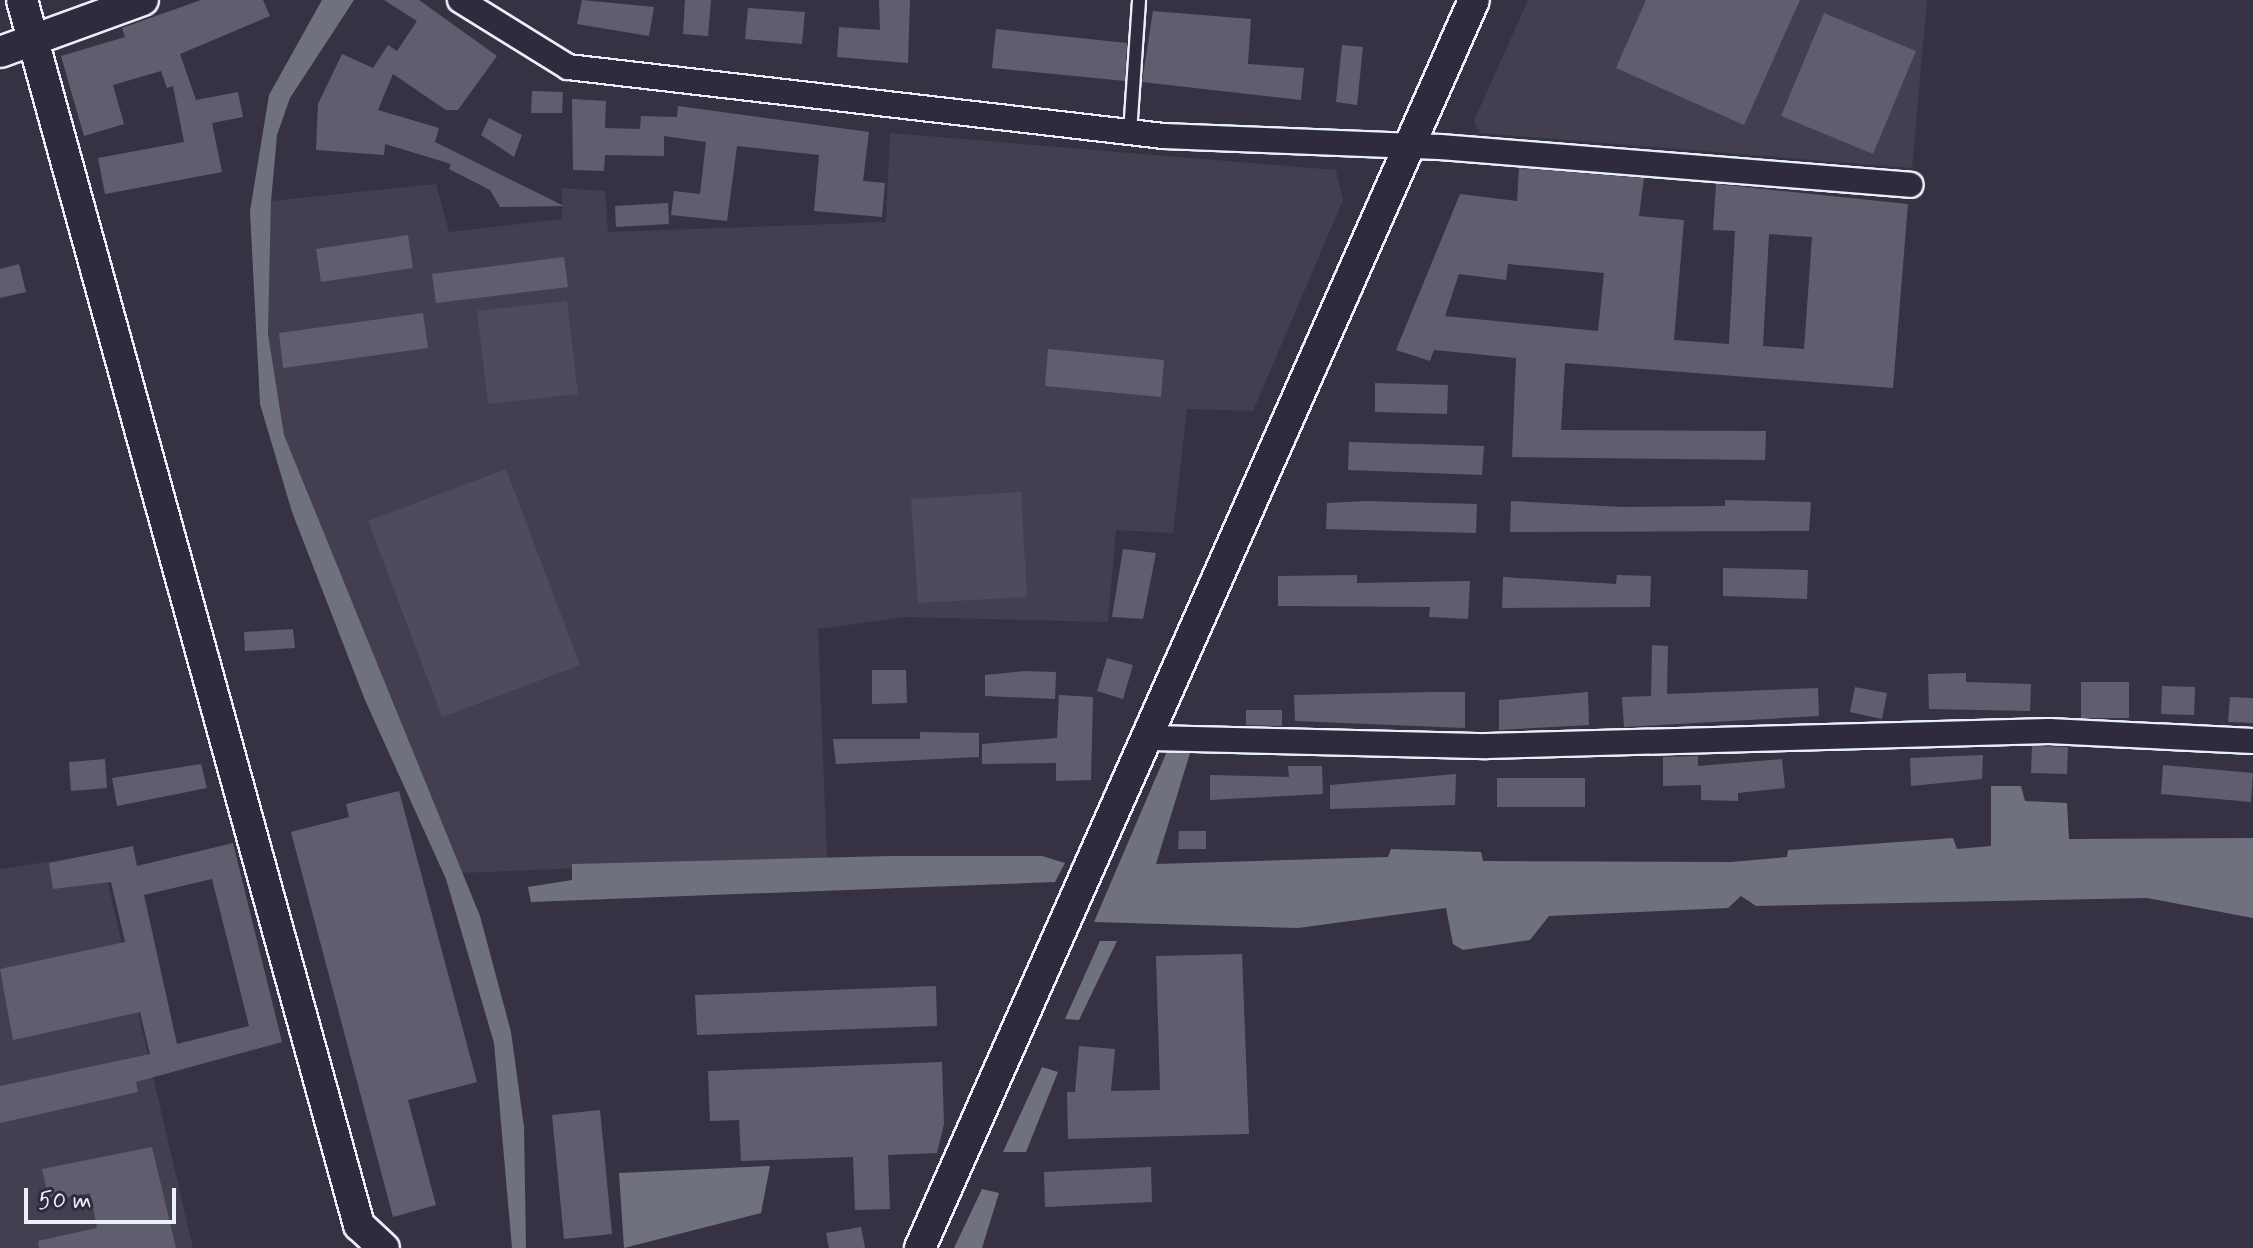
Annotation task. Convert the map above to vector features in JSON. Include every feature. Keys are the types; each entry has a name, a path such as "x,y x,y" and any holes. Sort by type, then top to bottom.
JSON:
{"street":[{"path":"22,0 359,1225 376,1245"},
{"path":"0,52 34,43 143,0"},
{"path":"460,0 568,67 1130,133 1910,185"},
{"path":"920,1248 1152,738 1474,0"},
{"path":"1152,738 1487,746 2049,731 2253,741"}],"lane":[{"path":"1130,133 1139,0"}],"shaded area":[{"path":"1528,0 1927,0 1912,168 1480,133 1474,121"},
{"path":"890,133 1336,170 1343,200 1253,411 1187,409 1173,533 1116,530 1108,622 906,617 818,629 827,858 460,873 284,436 268,334 271,201 436,184 449,232 562,219 562,188 605,191 608,232 886,222"},
{"path":"567,301 578,394 488,404 477,311"},
{"path":"506,469 580,665 442,717 368,521"},
{"path":"1021,492 1027,597 918,603 911,499"},
{"path":"101,854 193,1248 0,1248 0,869"}],"water":[{"path":"322,0 354,0 290,98 277,135 271,201 268,334 284,435 480,916 511,1032 524,1127 526,1248 512,1248 494,1043 446,879 365,700 292,512 260,404 250,211 269,95"},
{"path":"1168,749 1191,750 1156,864 1388,857 1391,849 1481,852 1483,861 1731,862 1787,857 1788,850 1953,838 1957,849 1991,846 1991,786 2021,786 2025,801 2067,803 2069,839 2253,838 2253,918 2147,898 1756,906 1741,896 1728,908 1549,916 1530,940 1463,950 1453,944 1446,908 1298,928 1094,922"},
{"path":"890,856 1042,856 1065,863 1055,882 531,902 528,887 572,880 572,864"},
{"path":"1100,941 1117,941 1079,1020 1065,1019"},
{"path":"1042,1067 1058,1072 1026,1152 1003,1152"},
{"path":"770,1166 761,1213 624,1248 619,1173"},
{"path":"982,1189 999,1193 982,1248 954,1248"}],"building":[{"path":"201,0 263,0 270,16 180,54 196,100 238,92 243,117 212,123 222,172 105,194 98,158 184,142 173,86 167,88 161,71 113,85 124,124 84,136 61,56 125,37 122,28"},
{"path":"384,0 419,0 497,56 458,110 446,110 393,74 378,110 439,128 435,142 564,206 500,207 490,190 449,169 451,164 385,144 384,155 316,150 318,104 342,54 373,68 388,45 397,51 417,21"},
{"path":"582,0 654,7 649,36 577,24"},
{"path":"685,0 711,0 708,36 683,34"},
{"path":"879,0 910,0 908,63 837,57 839,27 880,30"},
{"path":"1646,0 1800,0 1744,125 1616,68"},
{"path":"748,8 805,12 802,44 745,39"},
{"path":"1153,11 1251,19 1248,64 1304,68 1301,100 1142,82"},
{"path":"1824,13 1916,51 1873,154 1781,116"},
{"path":"996,29 1127,43 1125,81 992,68"},
{"path":"1342,45 1363,47 1357,105 1336,102"},
{"path":"532,91 563,92 562,113 531,113"},
{"path":"572,99 606,101 605,128 640,129 641,116 677,117 678,106 869,132 863,181 885,183 882,217 814,211 819,155 737,146 727,221 671,215 674,191 700,194 706,142 664,136 664,156 605,155 604,171 573,170"},
{"path":"489,118 522,135 514,157 481,135"},
{"path":"1519,168 1644,178 1639,216 1684,220 1674,340 1729,344 1735,231 1713,230 1716,184 1908,204 1893,388 1565,363 1561,430 1766,431 1765,460 1512,457 1516,358 1434,350 1430,361 1396,350 1460,194 1517,201","holes":["1769,234 1812,237 1804,349 1763,346","1508,264 1604,273 1598,331 1445,316 1459,274 1506,280"]},
{"path":"668,203 669,224 616,227 615,206"},
{"path":"408,235 413,268 321,282 316,249"},
{"path":"564,257 568,287 436,303 432,274"},
{"path":"19,264 26,292 0,298 0,269"},
{"path":"423,313 428,348 283,368 279,333"},
{"path":"1048,349 1164,360 1161,397 1045,386"},
{"path":"1375,383 1448,385 1447,414 1375,412"},
{"path":"1349,442 1484,446 1482,475 1348,470"},
{"path":"1725,500 1811,502 1809,531 1510,532 1511,501 1621,507 1725,506"},
{"path":"1327,503 1477,504 1476,533 1326,529"},
{"path":"1123,549 1156,553 1143,619 1112,617"},
{"path":"1723,568 1808,570 1807,599 1723,596"},
{"path":"1357,575 1357,583 1470,581 1468,619 1429,617 1430,607 1278,606 1278,576"},
{"path":"1617,575 1651,576 1650,607 1502,608 1503,577 1616,584"},
{"path":"293,629 295,648 245,651 244,632"},
{"path":"1652,645 1668,646 1667,694 1818,688 1819,716 1624,727 1622,697 1651,696"},
{"path":"1107,658 1133,665 1123,699 1097,691"},
{"path":"872,670 906,670 907,703 872,704"},
{"path":"1056,672 1055,699 985,696 985,675"},
{"path":"1966,673 1966,682 2031,684 2030,711 1929,709 1928,674"},
{"path":"2081,682 2129,682 2129,718 2081,718"},
{"path":"2162,686 2195,687 2194,715 2161,714"},
{"path":"1855,687 1887,693 1882,719 1850,712"},
{"path":"1465,692 1465,728 1295,721 1294,695"},
{"path":"1588,692 1589,725 1499,730 1499,700"},
{"path":"1059,695 1093,697 1091,780 1056,781 1056,763 982,764 982,744 1057,738"},
{"path":"2230,697 2253,698 2253,723 2228,722"},
{"path":"1246,710 1282,710 1282,726 1246,725"},
{"path":"920,732 979,733 979,757 836,764 833,739 920,739"},
{"path":"2032,746 2068,747 2067,774 2031,773"},
{"path":"1983,755 1982,779 1911,786 1910,758"},
{"path":"1698,756 1698,766 1782,759 1785,788 1738,793 1738,801 1701,800 1701,785 1663,786 1663,757"},
{"path":"105,759 107,788 71,791 69,762"},
{"path":"201,764 207,788 117,806 112,778"},
{"path":"2163,765 2253,773 2251,802 2161,794"},
{"path":"1288,766 1322,766 1323,794 1210,800 1210,775 1289,777"},
{"path":"1456,774 1455,805 1330,809 1330,785"},
{"path":"1497,778 1585,778 1585,807 1497,807"},
{"path":"399,791 477,1082 408,1100 436,1205 393,1217 291,832 349,817 346,804"},
{"path":"1179,831 1206,831 1206,849 1178,849"},
{"path":"233,843 282,1042 136,1082 138,1092 0,1123 0,1086 150,1054 140,1012 13,1040 0,969 125,942 111,882 53,889 49,863 133,846 137,866","holes":["212,879 249,1026 177,1044 144,895"]},
{"path":"1242,954 1249,1134 1068,1139 1067,1092 1075,1092 1079,1046 1115,1049 1111,1091 1160,1090 1156,956"},
{"path":"936,986 937,1026 697,1035 695,995"},
{"path":"942,1062 944,1124 937,1153 888,1155 890,1209 855,1210 853,1157 741,1161 739,1120 710,1121 708,1071"},
{"path":"600,1110 612,1234 564,1239 552,1115"},
{"path":"152,1147 176,1248 39,1248 38,1241 97,1228 90,1193 49,1201 42,1169"},
{"path":"1151,1167 1152,1202 1045,1207 1044,1172"},
{"path":"861,1227 865,1248 829,1248 826,1233"}]}
